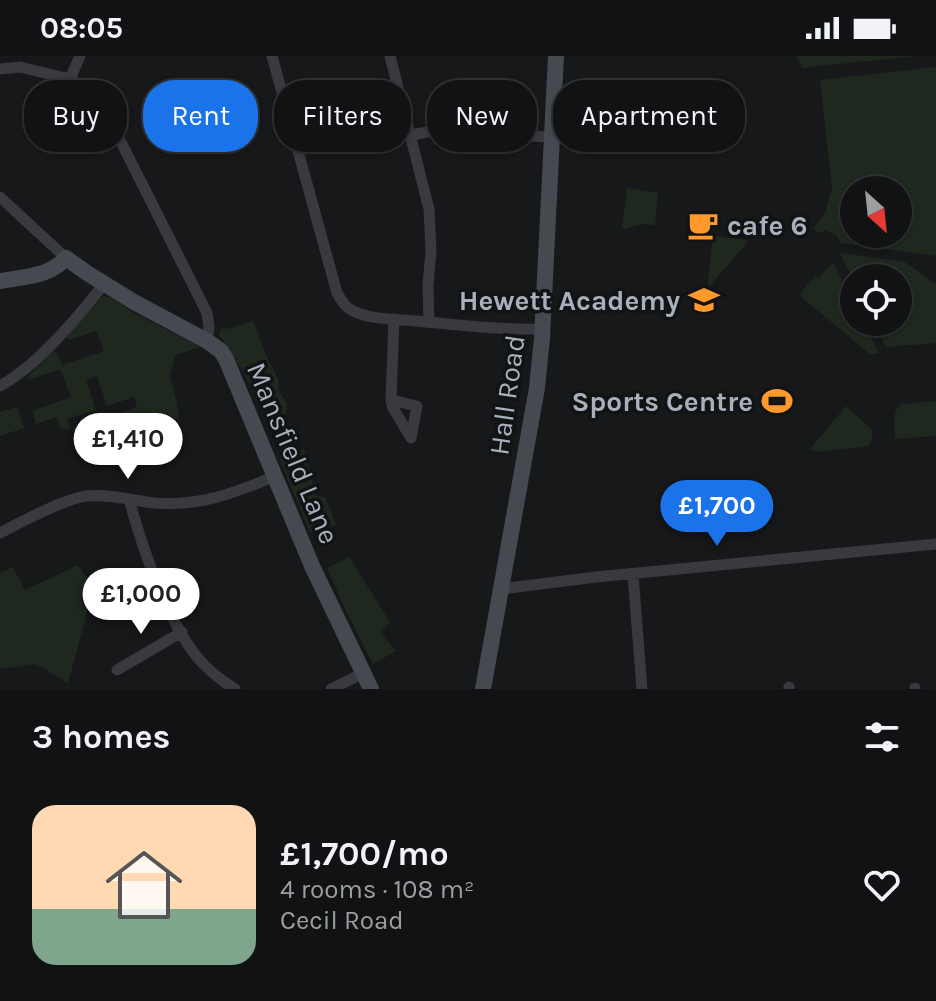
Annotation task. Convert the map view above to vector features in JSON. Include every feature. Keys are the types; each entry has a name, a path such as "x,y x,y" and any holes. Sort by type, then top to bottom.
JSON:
{"street":[{"path":"70,79 80,56"},
{"path":"272,56 337,293 344,305 365,316 514,330 542,329"},
{"path":"390,56 396,80"},
{"name":"Hall Road","path":"483,689 537,388 556,56"},
{"path":"0,69 20,67 70,79 83,86 98,102 207,313 207,341"},
{"path":"429,322 429,209 411,135 433,131 552,137"},
{"name":"Mansfield Lane","path":"0,197 66,258 104,284 221,351 329,603 371,689"},
{"path":"0,281 49,272 66,258"},
{"path":"0,386 36,358 104,284"},
{"path":"391,400 394,319"},
{"path":"0,533 84,496 157,503 204,501 275,476"},
{"path":"129,499 161,593 182,632 198,658 235,689"},
{"path":"501,589 936,544"},
{"path":"633,574 642,689"},
{"path":"117,670 182,632"},
{"path":"331,689 364,673"}],"shaded area":[{"path":"797,56 915,56 802,68"},
{"path":"936,67 936,256 878,248 912,248 912,176 840,176 840,241 836,235 813,229 825,213 832,188 820,80"},
{"path":"627,188 658,193 655,225 622,229"},
{"path":"713,236 749,240 709,287 708,280"},
{"path":"840,253 908,264 845,264"},
{"path":"833,262 840,276 840,329 799,295 815,276 818,279"},
{"path":"912,267 936,284 936,343 886,347 881,336 912,336"},
{"path":"103,296 201,347 175,355 170,376 179,417 137,443 78,444 73,428 99,420 106,439 116,436 110,416 137,407 134,397 107,406 97,376 86,380 96,410 67,419 70,429 60,428 56,417 36,424 32,411 71,397 60,369 29,380 28,376 53,351 62,365 104,351 97,331 69,340 65,336"},
{"path":"253,320 279,381 278,390 287,403 286,414 264,418 233,354 219,335 221,329"},
{"path":"848,336 870,336 879,354 870,354"},
{"path":"936,401 936,436 895,439 894,420 898,407"},
{"path":"846,406 872,430 872,440 868,446 815,452 810,449"},
{"path":"17,407 24,428 0,436 0,412"},
{"path":"304,449 316,496 325,497 336,525 310,533 279,458"},
{"path":"349,557 390,622 380,632 396,651 373,664 327,568"},
{"path":"78,565 94,588 68,683 36,664 0,669 0,573 13,567 25,590"}],"place":[{"name":"cafe 6","path":"703,225"},
{"name":"Hewett Academy","path":"704,300"},
{"name":"Sports Centre","path":"777,401"}]}
